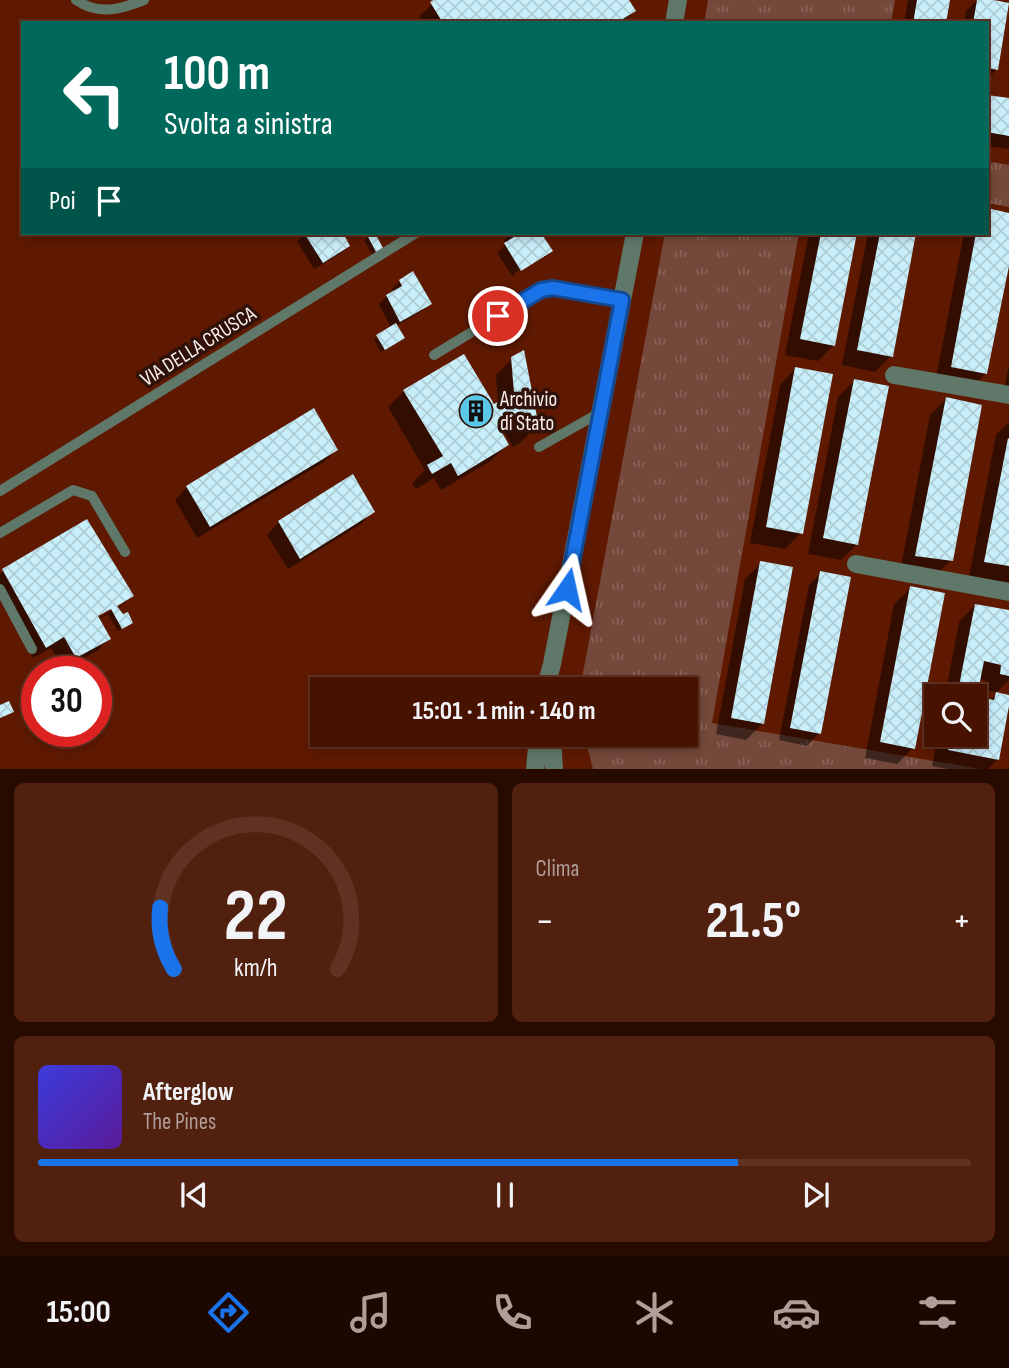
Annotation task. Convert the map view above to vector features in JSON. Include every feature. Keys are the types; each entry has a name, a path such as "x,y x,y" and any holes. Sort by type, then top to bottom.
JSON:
{"street":[{"path":"674,21 678,0"},
{"path":"548,677 635,235"},
{"path":"894,375 1009,396"},
{"path":"856,564 1009,592"},
{"path":"552,664 552,677"},
{"path":"536,769 537,747"},
{"path":"553,747 554,769"}],"lane":[{"path":"76,0 93,8 106,10 120,9 144,0"},
{"name":"VIA DELLA CRUSCA","path":"0,491 413,235"},
{"path":"434,355 541,290 553,288 622,300"},
{"path":"539,447 601,412"},
{"path":"0,533 73,491 92,496 125,552"},
{"path":"0,589 32,649"}],"green space":[{"path":"708,0 895,0 891,21 704,21"},
{"path":"989,161 1009,165 1009,207 989,203"},
{"path":"665,235 799,235 712,723 980,769 593,769 587,747 698,747 698,677 582,677"}],"building":[{"path":"629,0 636,11 619,21 442,21 430,2"},
{"path":"917,0 950,0 946,21 913,21"},
{"path":"977,0 1009,3 998,70 989,68 989,21 973,21"},
{"path":"989,95 1009,98 1009,136 989,132"},
{"path":"989,208 1009,213 1009,266 987,374 951,367 976,235 989,235"},
{"path":"305,235 344,235 350,246 323,263"},
{"path":"367,235 376,235 383,248 376,252"},
{"path":"513,235 542,235 553,251 521,271 504,243 514,237"},
{"path":"821,235 857,235 835,346 800,339"},
{"path":"880,235 916,235 893,357 857,350"},
{"path":"413,271 432,304 400,322 386,295 402,286 399,280"},
{"path":"396,323 405,338 385,350 376,335"},
{"name":"Archivio di Stato","path":"524,350 539,427 529,432 520,417 500,429 509,445 458,476 451,463 432,474 427,465 443,456 403,390 464,354 494,404 514,393 511,357"},
{"path":"795,367 833,374 803,534 766,527"},
{"path":"854,379 889,386 858,545 823,538"},
{"path":"946,397 982,405 953,561 915,556"},
{"path":"314,408 338,450 210,527 186,486"},
{"path":"1009,439 1009,566 984,562"},
{"path":"353,474 375,512 300,559 278,521"},
{"path":"87,519 134,596 117,606 123,614 128,612 133,623 122,629 111,609 98,616 111,639 80,656 75,656 64,637 46,648 2,569"},
{"path":"760,561 793,567 764,724 731,718"},
{"path":"820,571 851,577 821,734 790,728"},
{"path":"910,586 945,593 928,684 924,684 924,702 915,749 880,742"},
{"path":"975,604 1009,610 1009,676 1000,674 1001,665 984,661 980,684 959,684"},
{"path":"996,692 1009,695 999,760 948,750 948,747 987,747 987,699 994,700"},
{"path":"9,701 14,712 0,718 0,705"}],"place":[{"name":"Archivio di Stato","path":"476,411"}],"route":[{"path":"498,316 541,290 553,288 622,300 567,589"}]}
